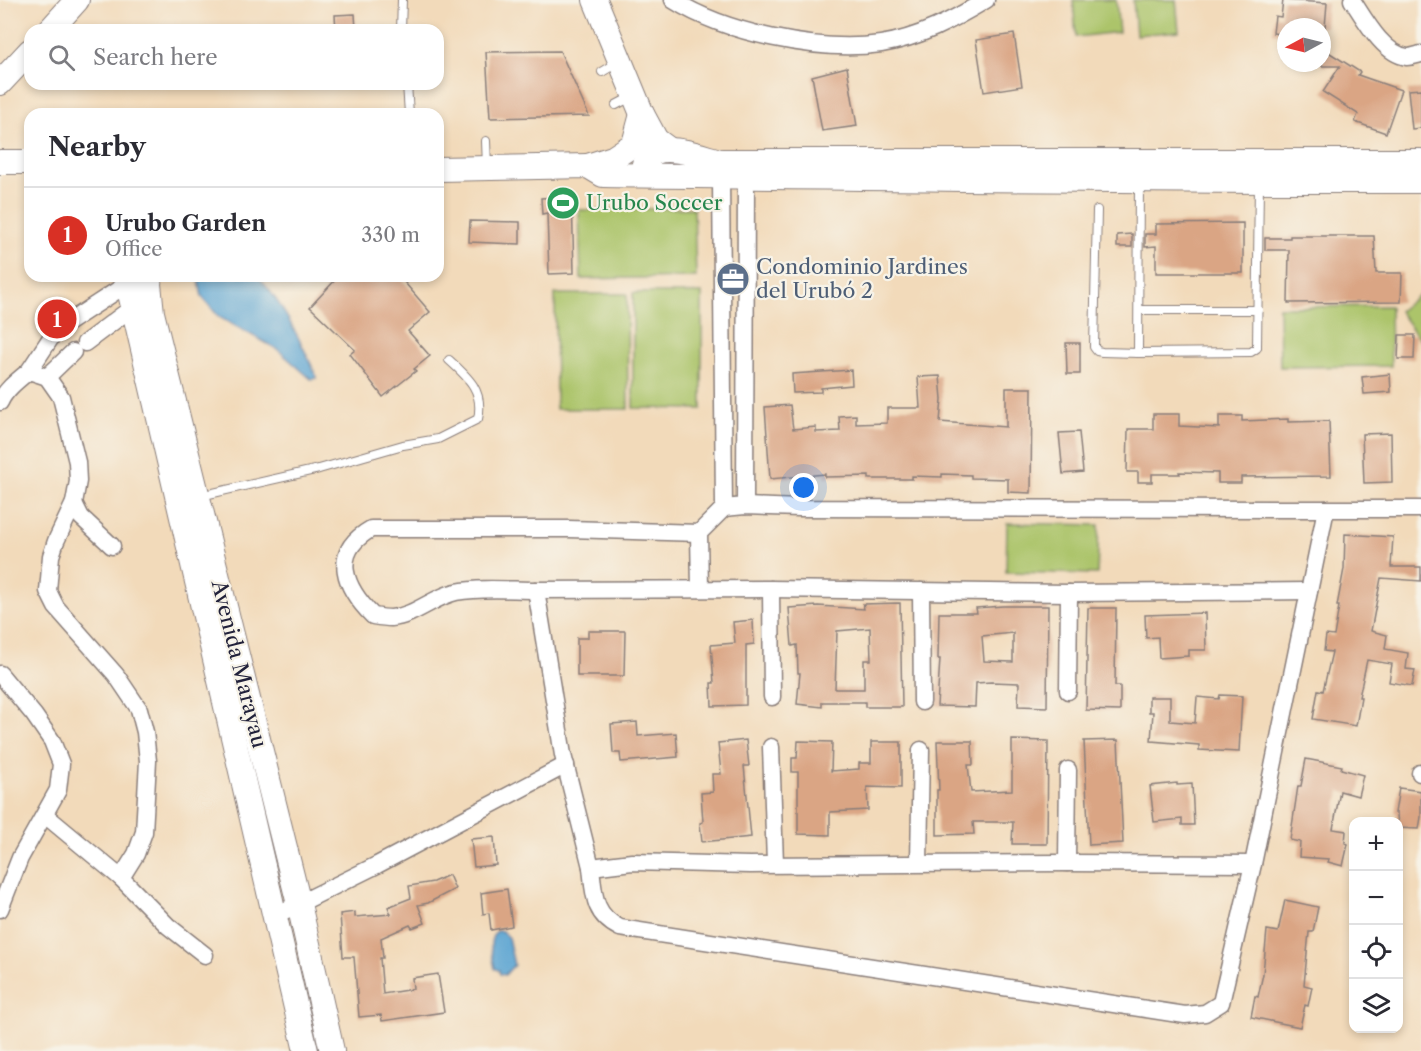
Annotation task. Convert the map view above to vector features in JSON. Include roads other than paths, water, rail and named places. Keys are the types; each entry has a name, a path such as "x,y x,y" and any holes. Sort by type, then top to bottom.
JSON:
{"main road":[{"path":"55,24 77,0"},
{"path":"595,0 611,66 631,105 656,140 667,148 720,161 1421,161"},
{"path":"0,84 24,58"},
{"path":"444,170 588,166 614,158 634,144 631,105"},
{"path":"642,175 645,160 652,154 667,148"},
{"path":"588,166 603,175 721,178 1421,181"},
{"name":"Avenida Marayau","path":"149,282 152,313 299,904 332,1051"},
{"name":"Avenida Marayau","path":"128,289 306,1051"}],"street":[{"path":"673,0 688,10 741,29 794,42 856,46 882,44 915,36 953,20 986,0"},
{"path":"1352,0 1376,37 1392,51 1407,57 1421,54"},
{"path":"721,178 724,508"},
{"path":"745,506 746,178"},
{"path":"0,402 17,380 29,372 62,326 128,289"},
{"path":"47,377 79,347 128,289"},
{"path":"29,372 47,377 61,397 77,462 78,481 74,503 51,556 48,591 56,608 116,675 138,709 145,732 148,761 144,832 136,854 121,878"},
{"path":"74,503 81,517 112,546"},
{"path":"700,589 699,533 724,508 745,506 1421,509"},
{"path":"536,590 566,765 591,867 595,896 600,912 610,923 621,928 1185,1015 1205,1012 1221,1003 1253,864 1326,509"},
{"path":"699,533 569,529 371,529 359,536 348,549 344,565 350,589 359,603 373,616 392,618 412,613 434,599 455,592 473,590 771,589 1069,593 1309,591"},
{"path":"771,589 772,697"},
{"path":"921,591 922,702"},
{"path":"1068,691 1069,593"},
{"path":"0,674 34,714 52,741 61,764 58,790 20,858 0,909"},
{"path":"771,747 775,863"},
{"path":"919,863 921,750"},
{"path":"274,916 566,765"},
{"path":"1067,863 1068,770"},
{"path":"45,815 121,878 168,926 205,955"},
{"path":"591,867 632,862 750,865 775,863 1253,864"}],"lane":[{"path":"401,24 402,0"},
{"path":"408,90 409,108"},
{"path":"486,141 487,168"},
{"path":"1138,353 1139,180"},
{"path":"1097,210 1094,347 1097,351 1138,353 1255,351 1258,310 1259,182"},
{"path":"1139,310 1258,310"},
{"path":"197,497 319,469 403,445 438,439 466,427 478,419 481,405 477,390 449,360"}],"water":[{"path":"199,282 263,282 283,310 317,378 311,379 277,349 219,317 202,297"},
{"path":"497,931 502,931 508,937 514,965 505,975 495,969 492,954 492,939"}],"place":[{"name":"Urubo Soccer","path":"563,203"},
{"name":"Condominio Jardines del Urubó 2","path":"733,279"},
{"name":"Urubo Garden","path":"57,319"}]}
